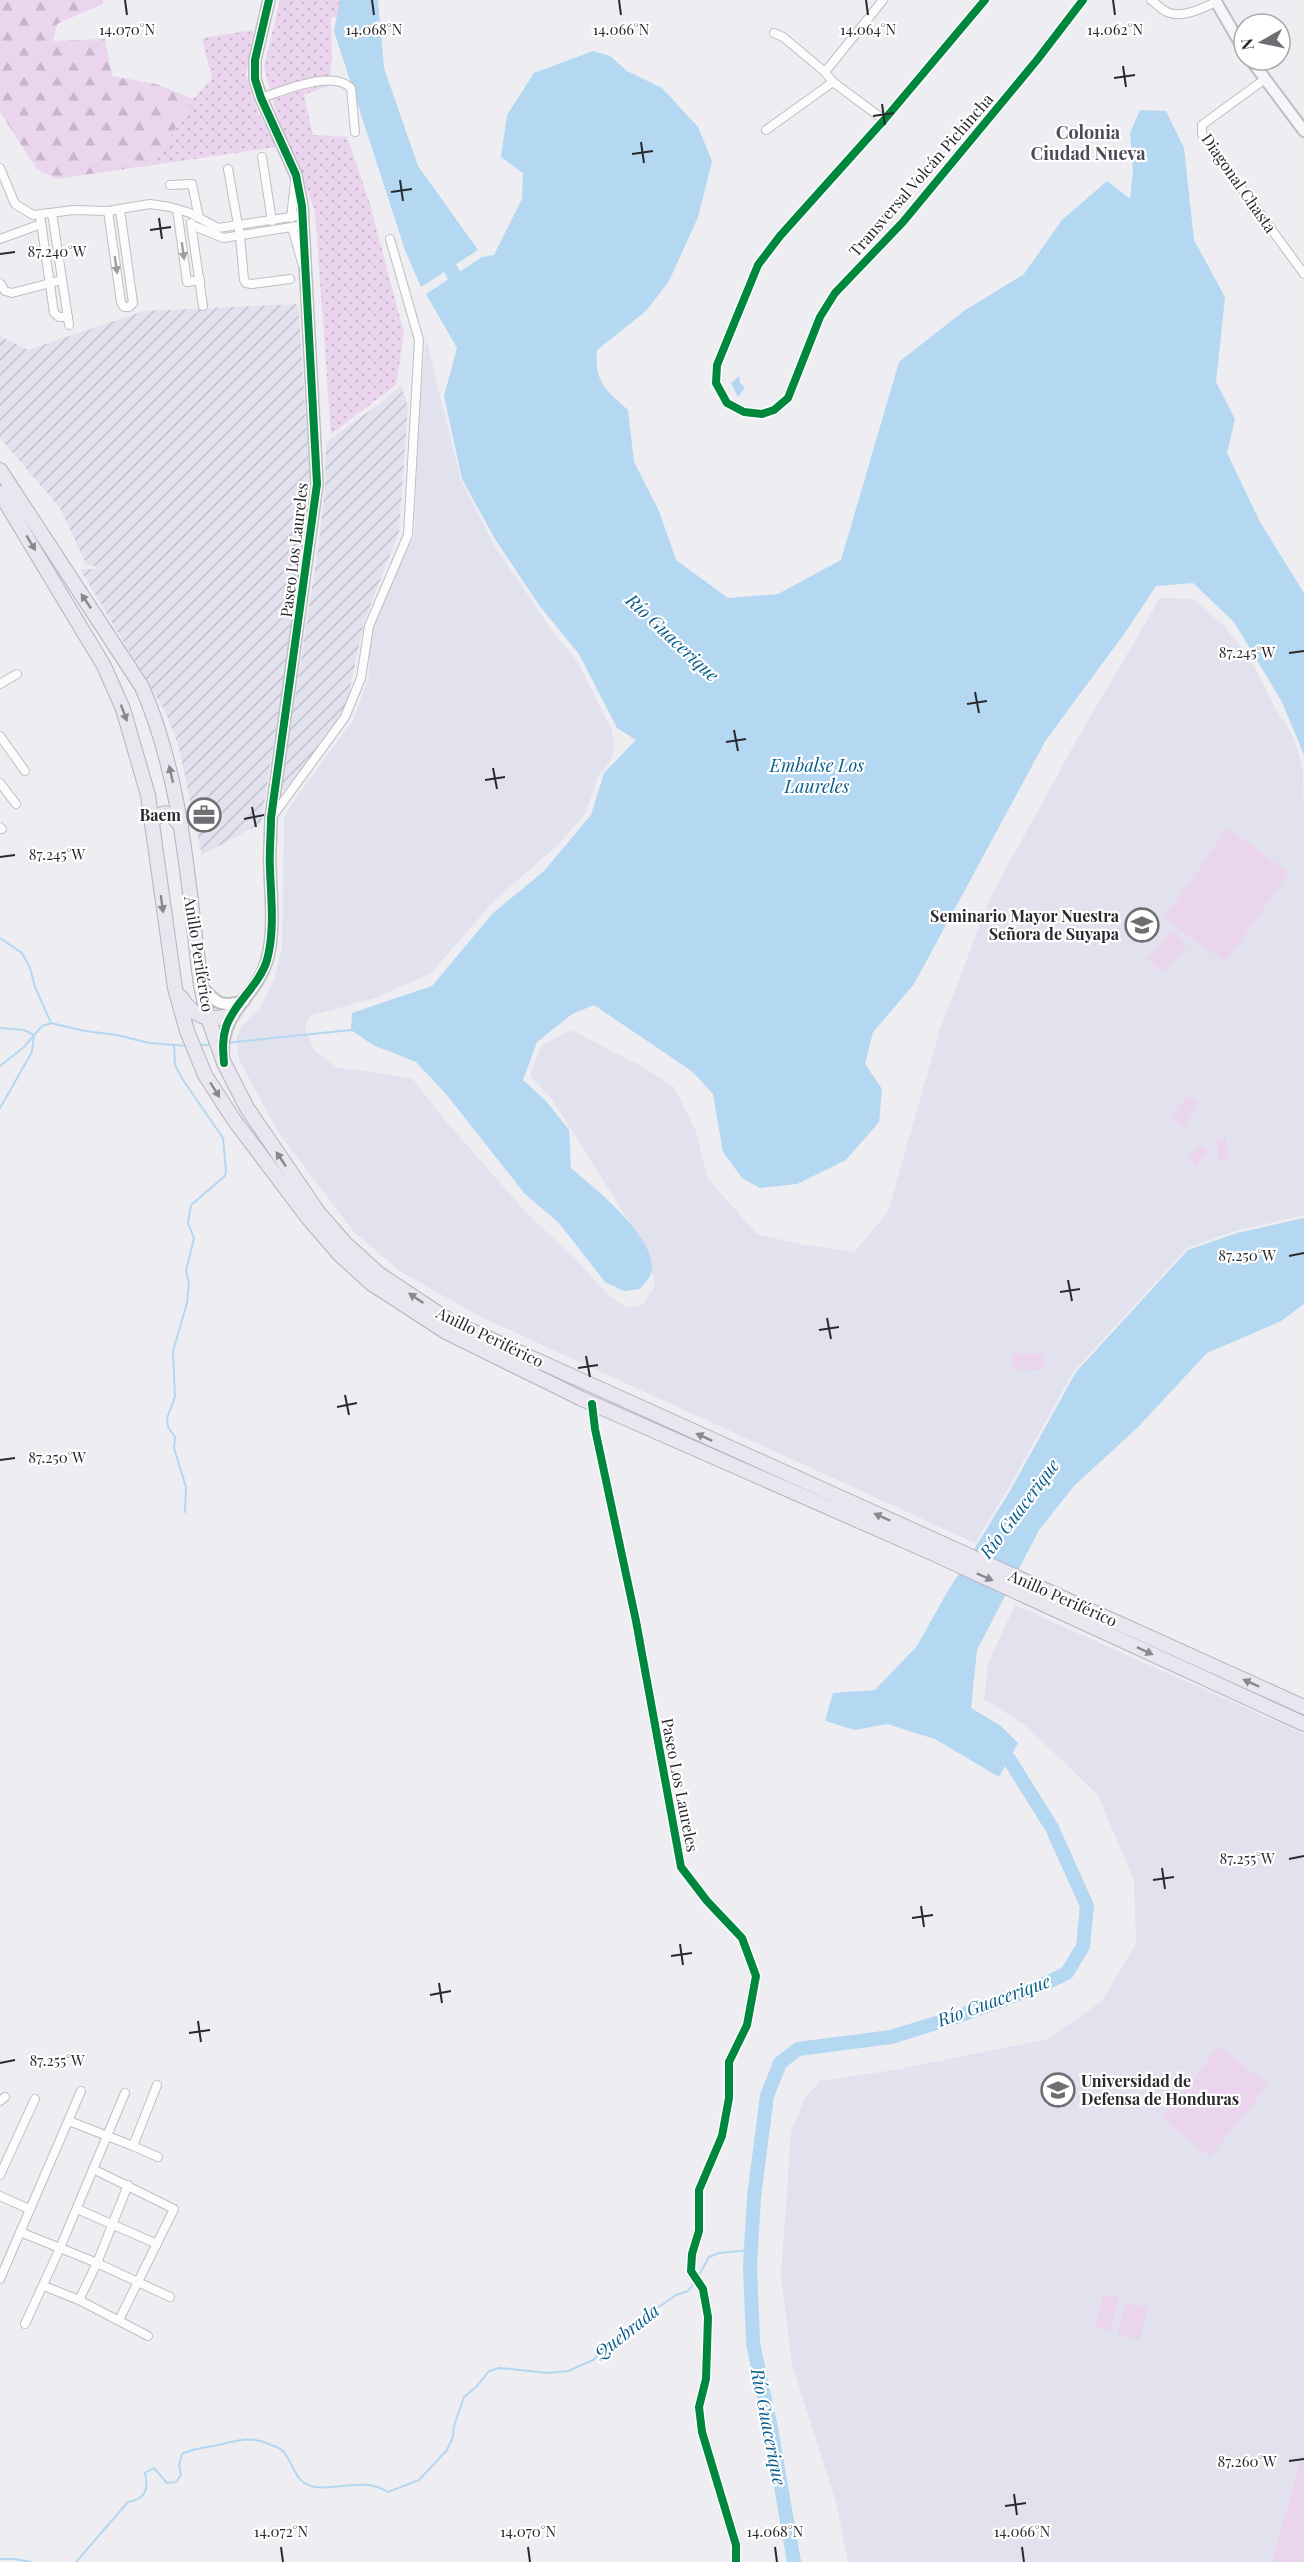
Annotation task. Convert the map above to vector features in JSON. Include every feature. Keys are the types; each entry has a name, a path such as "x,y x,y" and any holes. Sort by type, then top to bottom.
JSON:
{"highway":[{"name":"Anillo Periférico","path":"0,470 142,687 166,750 181,826 201,986 208,1018 224,1063 247,1108 318,1212 346,1244 379,1274 450,1321 934,1547 1304,1707"},
{"name":"Anillo Periférico","path":"0,493 104,666 123,708 144,778 175,988 187,1031 205,1075 234,1120 308,1218 339,1254 372,1284 446,1332 592,1404 934,1547"},
{"path":"152,822 160,813 165,812 173,816 181,826"},
{"path":"175,988 187,1008 197,1015 220,1019 232,1015"},
{"name":"Anillo Periférico","path":"1057,1602 1304,1724"}],"main road":[{"path":"1215,1 1232,30"},
{"path":"1260,72 1304,131"}],"street":[{"name":"Paseo Los Laureles","path":"224,1063 223,1041 232,1015 244,1001 266,964 272,935 271,818 317,484 304,220 296,175 261,98 255,79 255,60 269,0"},
{"path":"825,72 883,0"},
{"path":"774,33 783,37 834,82 884,120 985,0"},
{"name":"Transversal Volcán Pichincha","path":"884,120 780,236 758,265 717,365 716,383 727,403 744,412 762,414 774,410 788,398 820,317 835,293 903,222 1037,60 1083,0"},
{"path":"1151,0 1167,12 1174,14 1198,10 1215,1"},
{"name":"Diagonal Chasta","path":"1265,79 1202,125 1202,134 1304,274"},
{"path":"261,98 321,80 345,82 351,88 355,132"},
{"path":"766,130 834,82"},
{"path":"262,157 272,221"},
{"path":"0,168 15,204 26,212 40,215 74,210 120,210 150,204 177,208 218,228 291,218 304,220"},
{"path":"228,169 246,283 290,279"},
{"path":"291,218 296,175"},
{"path":"170,185 192,184 199,218"},
{"path":"177,208 187,282 200,280"},
{"path":"108,211 121,302 124,307 129,307 133,303 120,210"},
{"path":"40,215 54,313 68,321 52,213"},
{"path":"190,213 203,306"},
{"path":"192,225 223,238 292,227 304,220"},
{"path":"0,239 41,224"},
{"path":"292,227 308,286"},
{"path":"271,818 345,717 361,678 369,626 408,535 419,340 390,239"},
{"path":"0,283 5,291 12,293 62,280"},
{"path":"0,684 17,674"},
{"path":"0,736 25,771"},
{"path":"0,783 16,804"},
{"path":"201,986 215,1001 225,1005 244,1001"},
{"name":"Paseo Los Laureles","path":"592,1404 595,1429 636,1621 681,1867 707,1901 742,1938 756,1976 747,2025 729,2062 729,2098 722,2136 699,2190 699,2231 692,2254 691,2271 703,2289 708,2317 706,2379 699,2407 702,2432 736,2545 736,2562"},
{"path":"133,2146 157,2085"},
{"path":"0,2279 81,2091"},
{"path":"25,2324 44,2286 125,2093"},
{"path":"0,2175 35,2099"},
{"path":"69,2121 158,2157"},
{"path":"93,2169 174,2208 119,2320"},
{"path":"80,2300 128,2185"},
{"path":"0,2196 29,2209"},
{"path":"76,2209 158,2244"},
{"path":"20,2232 97,2263 170,2297"},
{"path":"44,2286 80,2300 148,2336"}],"shaded area":[{"path":"298,304 310,476 307,532 261,823 202,855 178,744 165,711 80,569 97,569 95,566 86,564 60,508 0,438 0,336 28,350 144,311"},
{"name":"Seminario Mayor Nuestra Señora de Suyapa","path":"426,338 461,481 495,547 551,629 579,664 611,728 615,744 610,762 598,777 585,814 561,842 494,901 431,973 375,998 309,1016 305,1028 314,1050 336,1067 412,1078 443,1118 524,1210 583,1267 607,1294 627,1308 642,1305 655,1286 648,1251 551,1098 530,1076 541,1046 571,1030 643,1067 674,1087 695,1129 708,1179 757,1234 799,1244 854,1252 888,1212 940,1029 991,896 1075,743 1160,598 1194,599 1225,627 1250,658 1275,708 1293,736 1303,770 1304,1215 1235,1231 1187,1248 1073,1372 975,1543 479,1316 401,1272 354,1232 279,1133 239,1060 236,1040 241,1027 260,1009 273,982 282,949 284,819 292,803 354,719 369,676 370,622 414,538 420,399"},
{"path":"401,385 408,407 399,532 364,622 346,707 287,793 281,789 319,542 325,488 326,442 378,405"},
{"name":"Universidad de Defensa de Honduras","path":"1015,1605 1304,1734 1304,2562 848,2562 836,2502 792,2365 781,2275 791,2132 805,2098 820,2081 894,2070 1048,2039 1102,2001 1136,1943 1134,1881 1098,1795 1025,1725 984,1699 988,1663"}],"green space":[{"path":"0,0 103,0 103,4 57,24 53,41 105,39 112,76 156,84 193,99 153,165 56,179 37,169 0,112"},
{"path":"280,0 351,0 350,15 331,18 332,60 328,86 304,95 313,135 347,137 369,201 404,333 396,385 331,434 315,211 276,112 264,67"},
{"path":"254,30 246,75 257,110 276,147 153,165 193,99 212,79 202,38"},
{"path":"1228,828 1289,873 1225,962 1164,918"},
{"path":"1172,931 1187,945 1163,973 1147,959"},
{"path":"1186,1096 1198,1103 1184,1127 1172,1120"},
{"path":"1226,1138 1229,1159 1219,1161 1216,1140"},
{"path":"1200,1145 1208,1151 1196,1167 1188,1160"},
{"path":"1012,1353 1045,1354 1044,1370 1012,1369"},
{"path":"1219,2046 1268,2085 1210,2157 1162,2118"},
{"path":"1104,2294 1119,2298 1110,2331 1095,2327"},
{"path":"1126,2302 1148,2308 1139,2340 1117,2334"},
{"path":"1304,2449 1304,2562 1272,2562"}],"water":[{"path":"340,0 378,0 384,68 418,166 478,250 421,287 405,250 334,31"},
{"name":"Embalse Los Laureles","path":"593,51 610,56 627,71 662,88 698,127 712,161 698,217 669,281 646,311 597,350 597,370 603,385 628,410 634,462 659,511 676,560 728,598 778,594 841,560 899,362 964,311 1024,274 1062,220 1107,181 1130,199 1133,171 1130,133 1140,110 1166,111 1184,148 1194,240 1225,297 1216,382 1235,419 1227,453 1260,522 1304,593 1304,755 1282,702 1234,622 1193,583 1156,586 1127,630 1046,740 914,984 873,1032 865,1064 882,1089 879,1122 846,1160 797,1184 760,1188 742,1178 723,1152 713,1094 693,1072 594,1005 572,1014 537,1042 523,1080 546,1101 569,1130 571,1168 609,1201 636,1231 646,1246 651,1261 651,1274 640,1289 624,1291 605,1282 559,1223 525,1194 446,1094 416,1062 373,1045 351,1030 352,1013 432,986 493,913 544,871 591,815 604,773 636,740 617,728 579,654 539,605 495,539 462,479 444,396 457,348 426,294 482,257 494,255 522,199 523,173 501,157 507,115 534,73"},
{"path":"739,376 740,383 745,387 738,397 731,383"},
{"path":"1304,1218 1304,1304 1281,1321 1207,1353 1138,1427 1074,1486 1039,1530 977,1650 971,1708 1001,1726 1018,1743 999,1777 935,1739 887,1724 855,1730 825,1721 833,1693 875,1690 917,1646 1010,1491 1076,1372 1188,1250 1237,1233"}],"waterway":[{"name":"Río Guacerique","path":"442,252 462,291"},
{"path":"0,938 22,953 51,1023"},
{"path":"0,1066 24,1047 42,1026 51,1023 149,1043 188,1046"},
{"path":"0,1028 24,1030 34,1035"},
{"path":"226,1043 351,1030"},
{"name":"Quebrada","path":"0,1108 32,1052 34,1035"},
{"path":"174,1045 175,1065 223,1138 226,1172 225,1176 191,1205 188,1223 194,1238 186,1271 189,1283 187,1303 173,1351 175,1397 167,1418 168,1427 175,1437 174,1448 186,1487 185,1512"},
{"path":"199,1045 212,1045"},
{"name":"Río Guacerique","path":"794,2562 771,2428 753,2343 750,2265 754,2197 767,2096 780,2063 798,2049 891,2037 959,2016 1040,1986 1067,1973 1083,1946 1087,1906 1052,1828 1009,1759 994,1749"},
{"name":"Quebrada","path":"698,2277 709,2257 719,2253 750,2250"},
{"name":"Quebrada","path":"76,2562 128,2502 142,2496 146,2489 145,2473 154,2468 167,2483 176,2482 181,2475 179,2465 182,2454 197,2449 249,2439 263,2442 283,2451 302,2482 315,2487 370,2485 388,2492 419,2480 447,2450 464,2397 489,2371 500,2368 548,2373 568,2371 593,2360 614,2338 676,2295 688,2291 695,2282"},
{"name":"Quebrada","path":"0,2559 32,2562"}],"cycle path":[{"path":"224,1063 223,1040 226,1027 263,969 271,937 271,818 317,484 302,206 296,175 261,98 255,79 255,60 269,0"},
{"path":"985,0 884,120 780,236 758,265 717,365 716,383 727,403 744,412 762,414 774,410 788,398 820,317 835,293 903,222 1037,60 1083,0"},
{"path":"592,1404 595,1429 636,1621 681,1867 707,1901 742,1938 756,1976 747,2025 729,2062 729,2098 722,2136 699,2190 699,2231 692,2254 691,2271 703,2289 708,2317 706,2379 699,2407 702,2432 736,2545 736,2562"}],"place":[{"name":"Baem","path":"204,815"},
{"name":"Seminario Mayor Nuestra Señora de Suyapa","path":"1142,925"},
{"name":"Universidad de Defensa de Honduras","path":"1058,2090"}],"district":[{"name":"Colonia Ciudad Nueva","path":"1088,143"}]}
